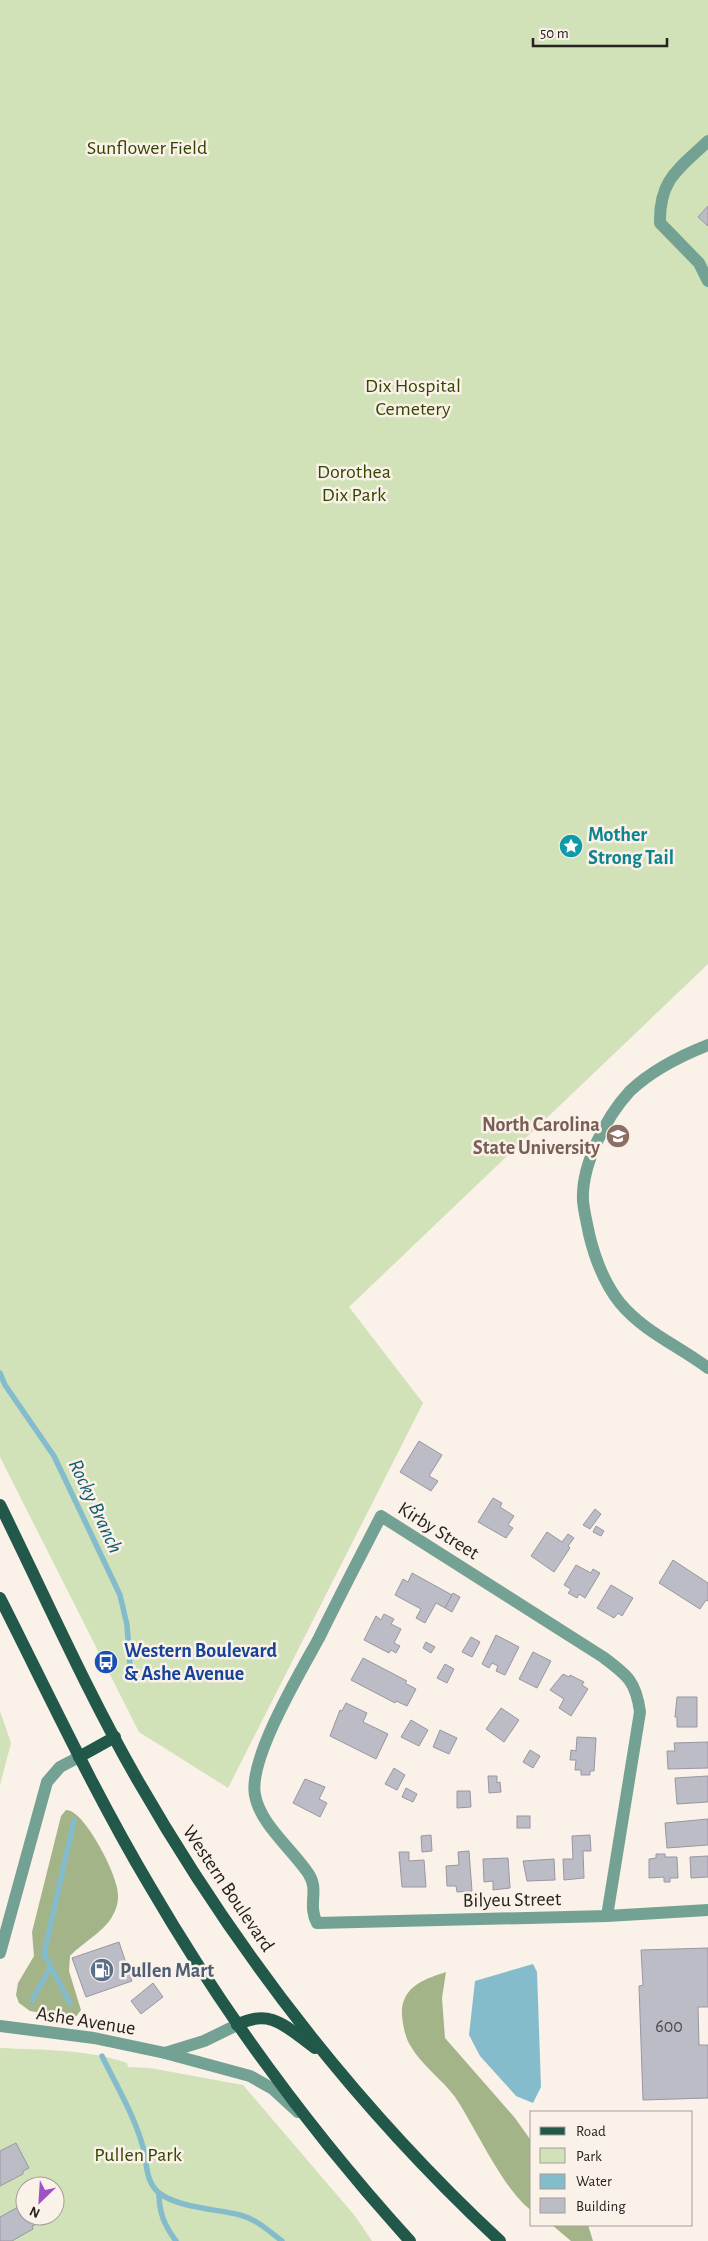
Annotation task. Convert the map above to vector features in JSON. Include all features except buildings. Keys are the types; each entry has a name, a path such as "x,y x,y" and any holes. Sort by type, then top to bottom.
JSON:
{"main road":[{"name":"Western Boulevard","path":"0,1505 115,1738 136,1777 206,1893 325,2055 412,2154 500,2241"},
{"path":"0,1598 79,1757 150,1887 237,2025 309,2122 410,2241"},
{"path":"79,1757 115,1738"},
{"path":"237,2025 250,2018 270,2018 325,2055"}],"street":[{"path":"708,141 669,178 660,204 660,223 699,263 708,281"},
{"path":"708,1045 670,1062 630,1092 613,1114 590,1159 584,1180 583,1200 598,1265 608,1286 621,1304 640,1323 665,1342 708,1368"},
{"name":"Kirby Street","path":"317,1923 311,1907 314,1887 309,1874 282,1842 262,1812 255,1796 254,1782 277,1718 381,1516 603,1657 629,1676 637,1693 640,1712 606,1916"},
{"path":"0,1953 47,1782 60,1767 79,1757"},
{"name":"Bilyeu Street","path":"317,1923 606,1916 708,1910"},
{"name":"Ashe Avenue","path":"165,2053 204,2041 237,2025"},
{"name":"Ashe Avenue","path":"0,2026 94,2038 165,2053 262,2081 309,2122"}],"green space":[{"name":"Dorothea Dix Park","path":"0,0 708,0 708,964 349,1307 423,1403 228,1788 139,1732 0,1457"},
{"path":"0,1711 11,1743 0,1785"},
{"path":"66,1810 73,1812 81,1819 96,1841 114,1876 118,1895 117,1906 106,1925 70,1956 69,1971 81,2010 75,2018 30,2011 19,2003 16,1995 18,1983 34,1956 32,1932 61,1816"},
{"path":"446,1972 442,1998 445,2038 515,2118 530,2139 530,2209 521,2201 500,2174 455,2097 420,2059 406,2038 402,2012 404,2000 412,1988 431,1977"},
{"name":"Pullen Park","path":"0,2048 64,2051 96,2055 127,2063 128,2067 150,2068 243,2085 355,2216 372,2241 0,2241"},
{"path":"553,2226 588,2226 593,2241 571,2241"}],"water":[{"path":"533,1964 537,1972 541,2087 533,2103 516,2096 480,2056 469,2035 475,1981"}],"waterway":[{"name":"Rocky Branch","path":"0,1373 5,1385 54,1456 120,1595 127,1625 130,1665"},
{"name":"Rocky Branch","path":"70,2003 44,1954 74,1820"},
{"path":"32,2000 50,1968"},
{"name":"Rocky Branch","path":"102,2056 126,2103 141,2139 149,2179 155,2189 167,2198 177,2202 251,2219 282,2241"},
{"path":"159,2193 163,2218 176,2241"}],"place":[{"name":"Mother Strong Tail","path":"571,846"},
{"name":"North Carolina State University","path":"618,1136"},
{"name":"Western Boulevard & Ashe Avenue","path":"106,1662"},
{"name":"Pullen Mart","path":"102,1970"}],"park label":[{"name":"Sunflower Field","path":"147,147"},
{"name":"Dix Hospital Cemetery","path":"413,396"}]}
